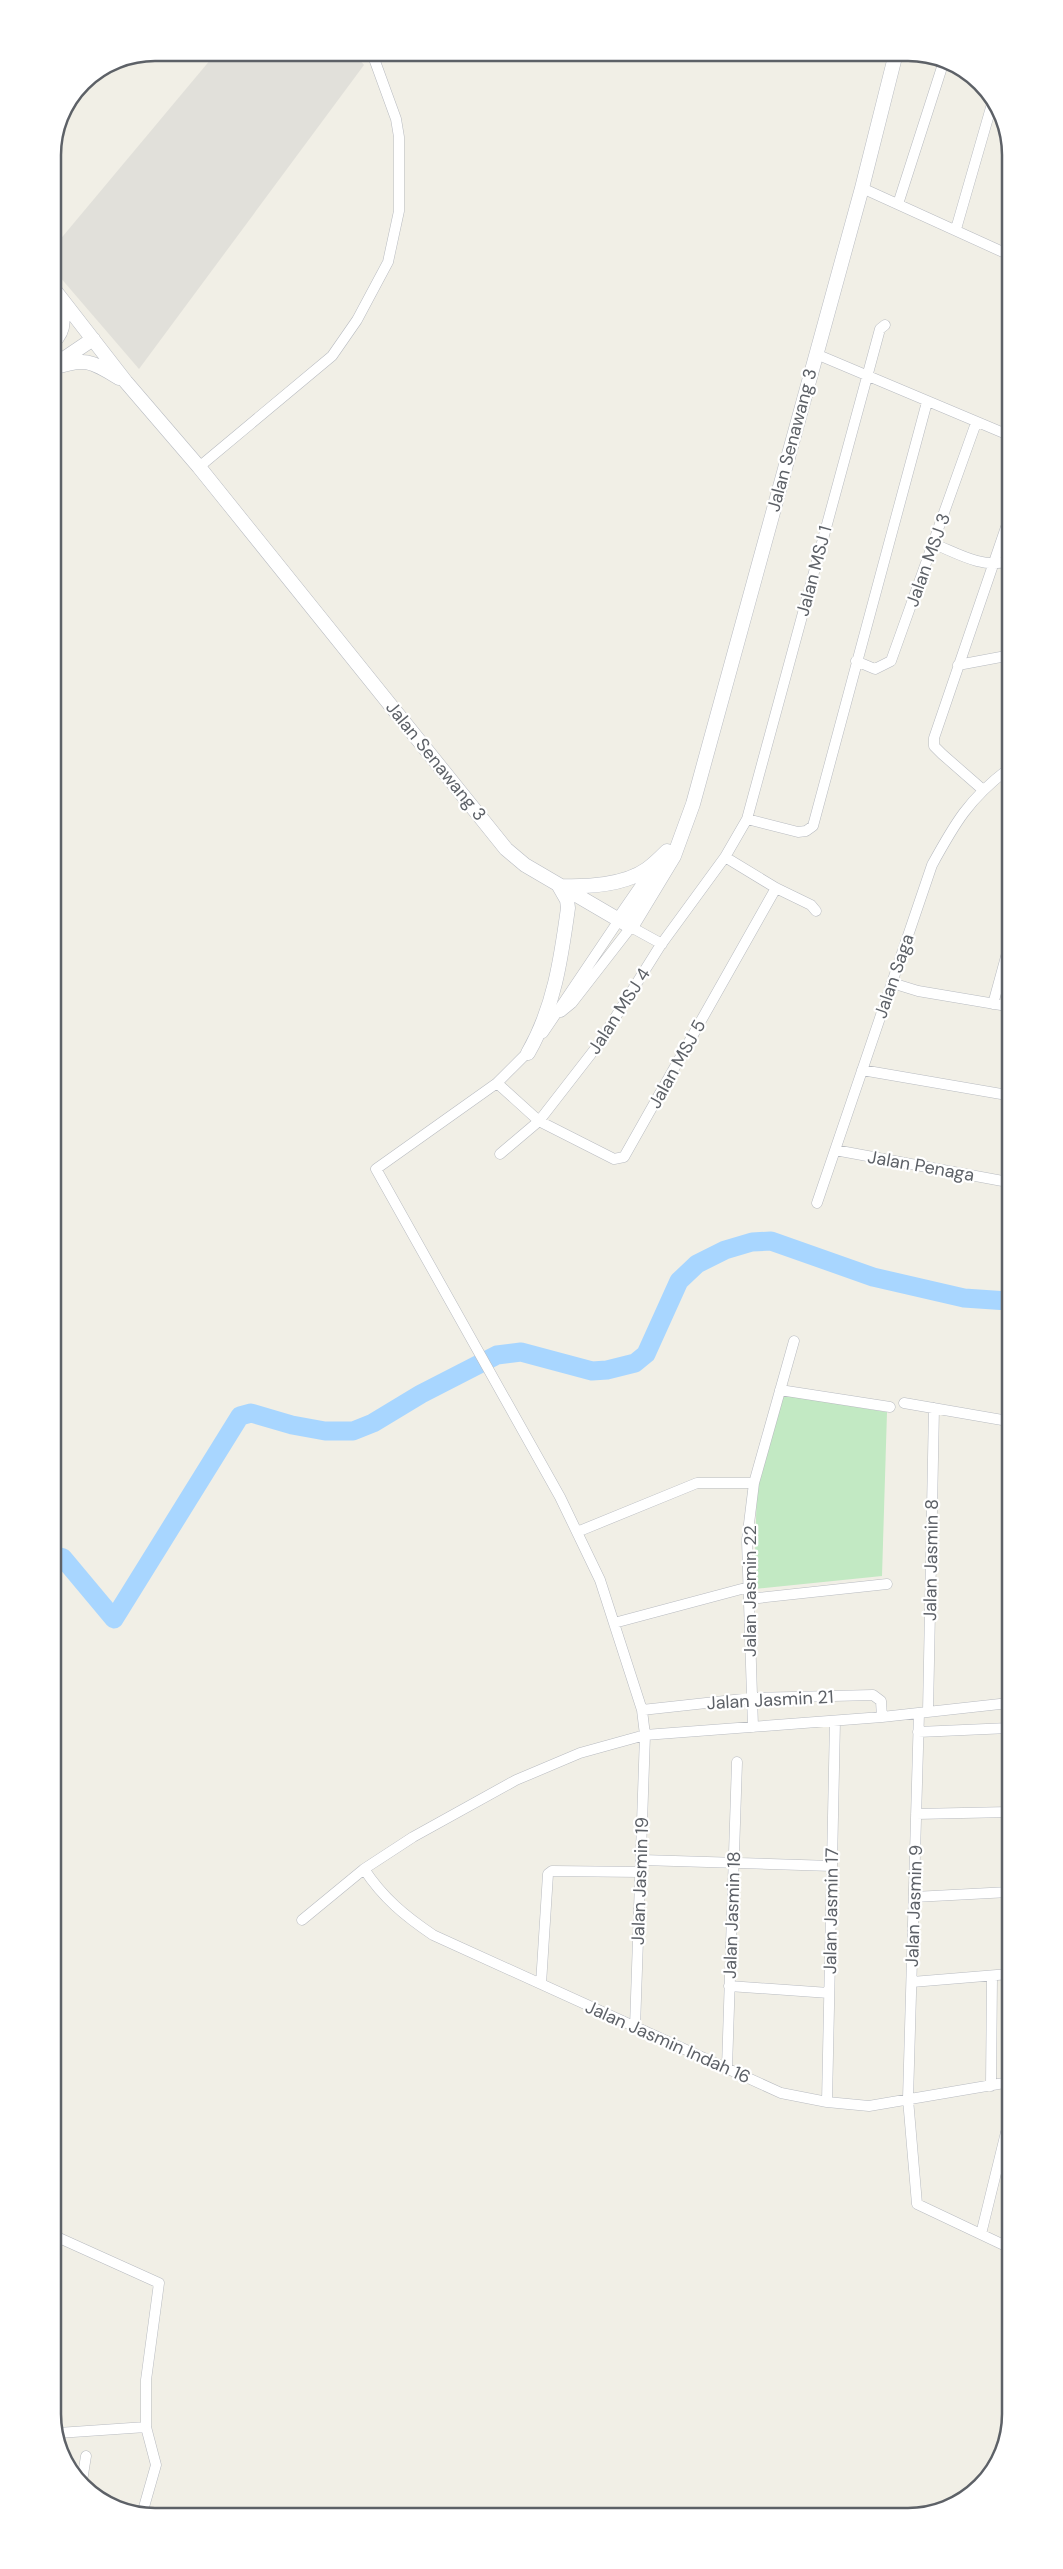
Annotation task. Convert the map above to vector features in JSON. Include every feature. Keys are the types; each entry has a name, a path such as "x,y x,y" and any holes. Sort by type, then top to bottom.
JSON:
{"street":[{"path":"200,467 332,356 357,320 388,262 399,211 399,138 396,118 375,61"},
{"name":"Jalan Senawang 3","path":"625,923 674,856 685,826 714,732 862,188 894,61"},
{"path":"898,204 942,67"},
{"path":"956,229 990,111"},
{"path":"862,188 956,229 1002,252"},
{"path":"61,298 126,382"},
{"path":"61,310 63,327 61,330"},
{"path":"61,340 82,324"},
{"name":"Jalan MSJ 1","path":"725,857 747,819 880,330 884,325"},
{"path":"61,361 93,339"},
{"path":"816,354 1002,433"},
{"path":"61,365 85,361 99,366 126,382"},
{"name":"Jalan Senawang 3","path":"126,382 200,467 506,849 525,865 558,886 625,923"},
{"path":"747,819 798,832 806,831 813,826 927,402"},
{"name":"Jalan MSJ 3","path":"856,661 875,669 891,661 976,423"},
{"path":"982,789 934,746 934,738 1002,540"},
{"path":"934,544 994,565 1002,563"},
{"path":"958,665 1002,657"},
{"name":"Jalan Saga","path":"817,1203 932,865 954,824 982,789 1002,774"},
{"name":"Jalan Senawang 3","path":"625,923 667,851 685,826"},
{"path":"558,886 588,887 628,877 646,870 667,851"},
{"path":"725,857 816,910"},
{"name":"Jalan MSJ 4","path":"500,1154 539,1121 598,1045 662,944 725,857"},
{"path":"528,1053 541,1031 556,986 568,908 567,900 558,886"},
{"name":"Jalan MSJ 5","path":"497,1083 539,1121 614,1159 624,1157 776,888"},
{"path":"497,1083 528,1053 625,923 662,944"},
{"path":"993,1004 1002,971"},
{"path":"892,983 918,991 1002,1005"},
{"path":"862,1070 1002,1094"},
{"name":"Jalan Jasmin 19","path":"497,1083 480,1093 376,1169 560,1497 600,1580 642,1710 645,1735 635,2027"},
{"name":"Jalan Penaga","path":"835,1150 1002,1181"},
{"name":"Jalan Jasmin 22","path":"753,1727 747,1540 754,1483 794,1341"},
{"path":"780,1390 890,1407"},
{"path":"904,1403 1002,1420"},
{"name":"Jalan Jasmin 8","path":"923,1712 934,1408"},
{"path":"577,1532 697,1483 754,1483"},
{"path":"749,1598 887,1584"},
{"path":"614,1623 749,1587"},
{"name":"Jalan Jasmin 21","path":"642,1710 752,1698 873,1694 881,1701 882,1717"},
{"path":"302,1920 364,1869 413,1837 516,1780 580,1753 645,1735 882,1717 1002,1704"},
{"name":"Jalan Jasmin 9","path":"923,1712 918,1732 908,2099 918,2204 981,2234"},
{"name":"Jalan Jasmin 17","path":"826,2102 835,1720"},
{"path":"918,1732 1002,1728"},
{"name":"Jalan Jasmin 18","path":"726,2068 737,1762"},
{"path":"916,1814 1002,1812"},
{"path":"642,1860 832,1866"},
{"name":"Jalan Jasmin Indah 16","path":"364,1869 378,1891 399,1911 433,1935 781,2093 826,2102 869,2106 1002,2084"},
{"path":"541,1984 548,1874 552,1871 641,1872"},
{"path":"914,1897 1002,1892"},
{"path":"912,1982 1002,1975"},
{"path":"991,2086 992,1976"},
{"path":"729,1986 829,1993"},
{"path":"1002,2149 981,2234 1002,2244"},
{"path":"61,2239 159,2283 146,2380 146,2427 156,2465 144,2507"},
{"path":"63,2433 146,2427"},
{"path":"83,2473 86,2456"}],"shaded area":[{"path":"209,61 361,61 364,65 139,369 61,278 61,238"}],"green space":[{"path":"783,1395 887,1412 882,1576 754,1589 757,1485"}],"waterway":[{"path":"61,1557 114,1619 240,1416 251,1413 292,1425 325,1431 353,1431 373,1423 421,1394 497,1355 521,1352 592,1371 607,1370 635,1363 646,1354 679,1281 697,1264 725,1250 752,1242 771,1241 873,1277 964,1298 1002,1301"}]}
